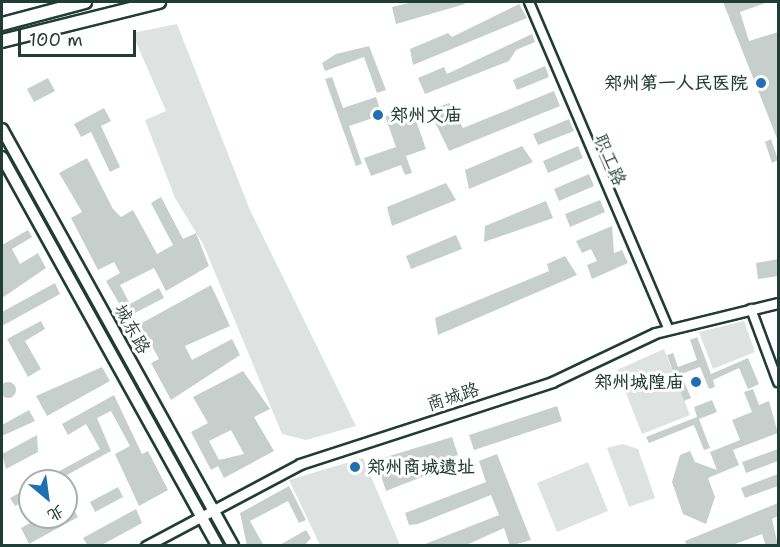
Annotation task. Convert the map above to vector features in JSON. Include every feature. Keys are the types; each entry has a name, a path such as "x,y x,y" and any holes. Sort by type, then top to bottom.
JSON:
{"main road":[{"path":"2,24 85,2"},
{"path":"2,40 159,2"},
{"name":"城东路","path":"2,129 233,546"},
{"name":"城东路","path":"2,157 218,546"}],"street":[{"name":"职工路","path":"529,2 668,328"},
{"name":"商城路","path":"146,546 212,508 300,464 552,382 668,328 778,303"},
{"path":"751,309 778,382"}],"shaded area":[{"path":"177,24 250,210 356,426 306,440 282,434 203,244 175,198 145,120 166,111 132,33"},
{"path":"744,321 755,352 713,369 699,332"},
{"path":"664,349 690,415 642,434 617,370"},
{"path":"623,444 638,449 655,498 629,507 607,448"},
{"path":"363,458 400,545 320,545 289,480"},
{"path":"588,462 608,511 557,532 537,483"}],"building":[{"path":"413,2 464,2 465,4 396,24 392,7"},
{"path":"723,2 768,2 740,12 749,41 778,32 778,141"},
{"path":"519,4 527,18 413,65 410,49 448,33 452,37"},
{"path":"532,34 535,42 516,50 509,61 425,94 418,78 444,67 447,74"},
{"path":"369,46 386,90 377,93 364,57 325,71 322,63 336,54"},
{"path":"545,66 549,77 517,90 513,80"},
{"path":"332,77 343,108 376,97 382,115 349,126 362,164 356,166 325,79"},
{"path":"48,78 55,91 34,102 27,89"},
{"path":"554,91 560,106 449,151 434,120 434,109 449,103 463,128"},
{"path":"104,108 111,121 101,126 120,167 110,172 91,132 81,137 74,124"},
{"path":"413,112 426,149 406,156 412,173 405,175 401,165 371,176 364,158 396,147 385,116"},
{"path":"569,119 574,131 538,145 533,134"},
{"path":"771,139 778,160 772,163 765,142"},
{"path":"522,146 533,162 469,189 465,170"},
{"path":"578,146 583,158 548,173 543,161"},
{"path":"87,158 113,209 121,217 133,210 157,254 173,245 151,203 161,197 183,239 196,233 209,266 166,291 154,268 120,285 130,304 159,288 164,298 127,317 106,281 120,273 114,262 98,270 71,218 82,212 59,173"},
{"path":"589,174 594,186 559,201 554,189"},
{"path":"446,183 456,200 392,226 387,207"},
{"path":"600,200 605,212 570,227 565,214"},
{"path":"546,201 553,218 484,242 485,226"},
{"path":"612,226 614,253 622,250 628,263 592,279 587,265 597,261 591,249 582,253 576,241"},
{"path":"28,230 32,237 12,249 20,264 38,253 46,268 2,298 2,245"},
{"path":"456,235 462,249 411,269 406,256"},
{"path":"565,256 577,275 438,335 435,318 549,271 547,264"},
{"path":"778,259 778,276 758,279 756,263"},
{"path":"55,283 60,294 2,326 2,312"},
{"path":"211,285 230,326 185,346 192,360 232,339 240,355 171,400 151,363 159,359 140,324"},
{"path":"41,321 45,329 25,341 41,369 28,377 7,339"},
{"path":"697,337 711,374 748,358 759,384 748,389 739,368 713,380 715,387 709,389 700,367 681,374 691,398 684,401 667,355 673,353 678,367 697,360 690,340"},
{"path":"102,367 110,381 47,416 36,396"},
{"path":"243,371 270,409 254,417 274,451 224,478 218,466 211,470 191,432 208,423 193,397","holes":["231,430 244,454 219,460 209,441"]},
{"path":"5,382 11,382 16,390 14,396 5,398 0,393 0,387"},
{"path":"753,389 759,405 769,401 778,433 733,450 739,465 708,478 715,497 706,524 683,514 672,482 680,455 690,451 695,462 717,470 710,452 740,440 732,420 752,412 744,392"},
{"path":"114,395 142,454 148,451 168,490 139,506 115,454 130,446 111,411 97,418 111,451 78,469 63,469 100,449 86,424 68,435 62,424"},
{"path":"712,400 717,412 699,419 710,448 704,450 694,425 649,443 646,437 697,417 694,407"},
{"path":"557,406 562,421 474,450 469,435"},
{"path":"29,410 35,421 2,436 2,425"},
{"path":"37,435 38,452 6,469 2,454"},
{"path":"452,437 458,455 444,459 447,467 386,491 376,460"},
{"path":"778,449 778,461 746,473 742,462"},
{"path":"497,454 531,540 510,546 504,528 464,546 420,546 499,515 491,495 418,524 409,525 405,513 486,482 479,461"},
{"path":"778,474 778,486 745,498 741,488"},
{"path":"289,486 306,520 299,523 288,501 250,521 264,546 247,546 240,513"},
{"path":"118,487 123,497 95,512 90,502"},
{"path":"18,494 18,504 15,506 10,498"},
{"path":"778,503 778,516 772,519 778,546 766,546 762,534 730,546 687,546 685,541"},
{"path":"136,509 142,523 100,546 88,546 83,538"},
{"path":"22,529 56,529 29,544"},
{"path":"306,530 311,538 304,546 278,546"}],"place":[{"name":"郑州第一人民医院","path":"761,83"},
{"name":"郑州文庙","path":"378,115"},
{"name":"郑州城隍庙","path":"696,382"},
{"name":"郑州商城遗址","path":"355,467"}]}
